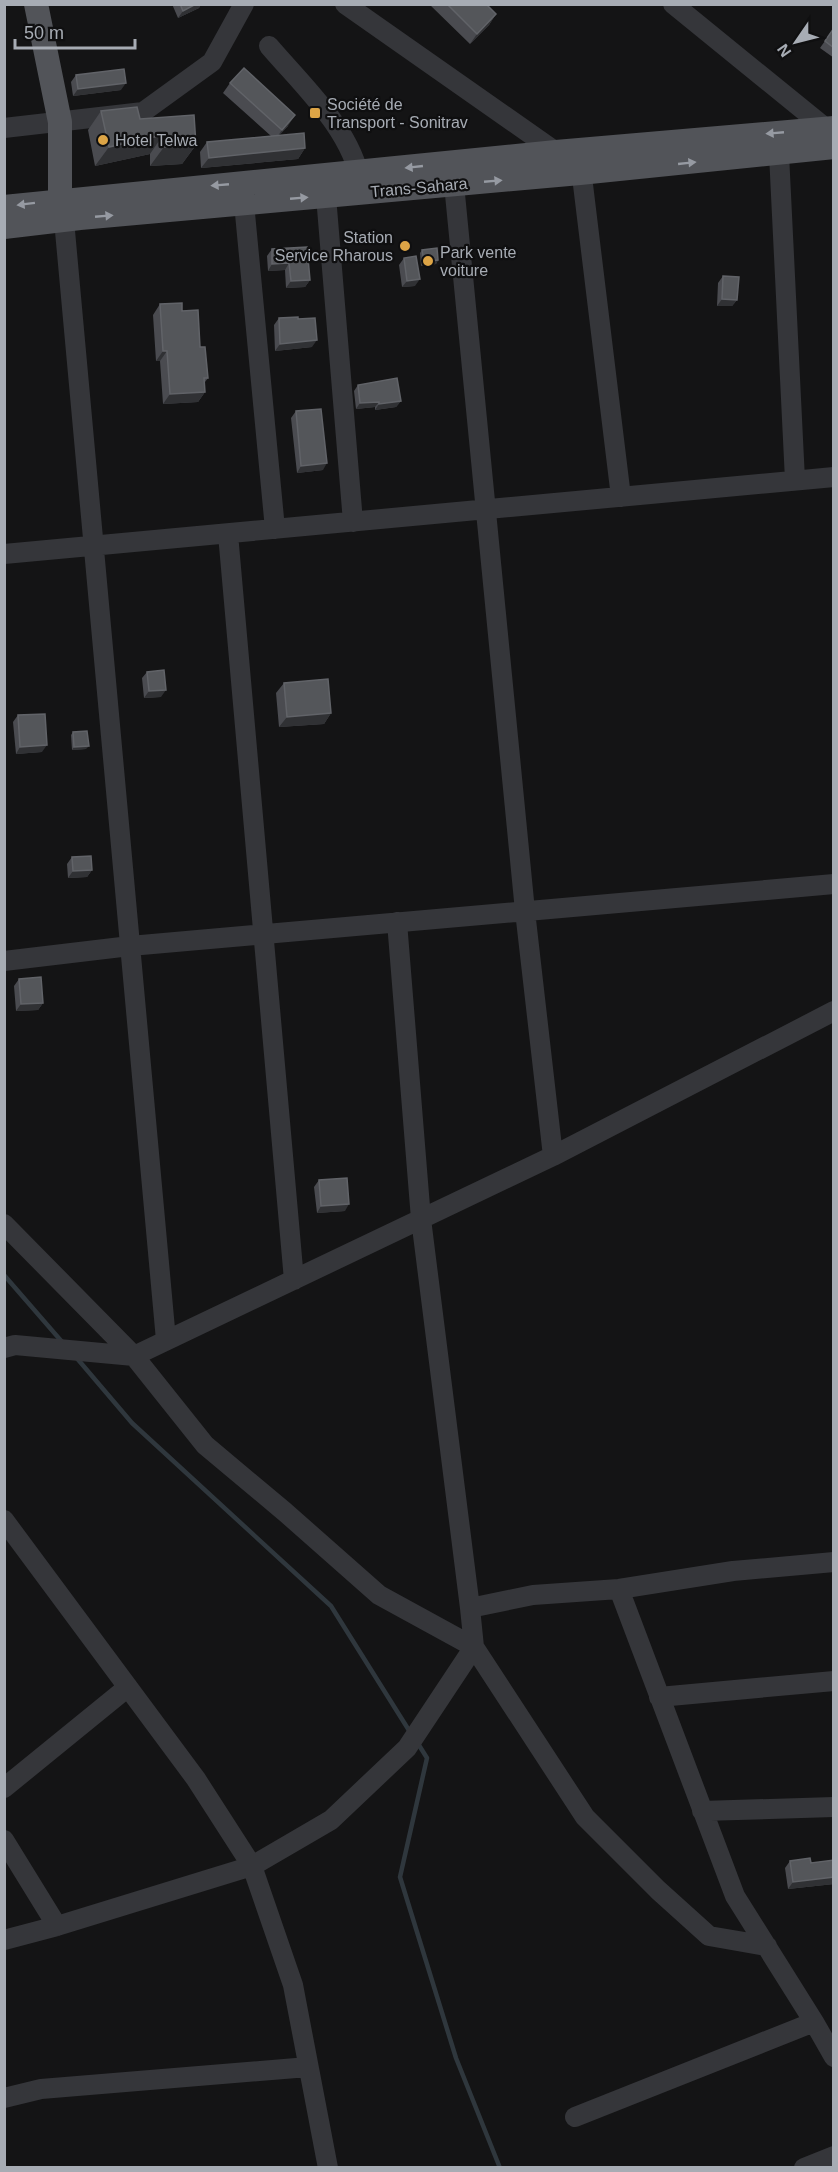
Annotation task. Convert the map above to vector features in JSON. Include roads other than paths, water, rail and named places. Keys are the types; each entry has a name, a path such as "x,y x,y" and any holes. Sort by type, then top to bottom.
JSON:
{"main road":[{"path":"36,4 60,122 62,210"},
{"name":"Trans-Sahara","path":"4,227 62,210 832,135"},
{"name":"Trans-Sahara","path":"4,207 62,210 244,203 326,196 361,182 454,184 572,159 778,154 832,135"}],"street":[{"path":"4,128 143,112 212,62 244,4"},
{"path":"345,4 572,159 621,497"},
{"path":"673,4 832,135"},
{"path":"269,46 341,132 352,151 361,182"},
{"path":"778,154 795,480"},
{"path":"454,184 525,911 553,1156"},
{"path":"326,196 353,522"},
{"path":"244,203 274,529"},
{"path":"62,210 166,1340"},
{"path":"4,554 834,477"},
{"path":"228,534 294,1280"},
{"path":"4,961 130,946 834,884"},
{"path":"397,922 421,1219 474,1647 585,1817 658,1890 709,1936 766,1946"},
{"path":"4,1348 15,1345 134,1356 553,1156 834,1011"},
{"path":"4,1224 134,1356 205,1445 379,1595 474,1647"},
{"path":"4,1520 196,1779 252,1866 293,1985 328,2168"},
{"path":"470,1608 533,1596 619,1589 733,1571 834,1562"},
{"path":"619,1589 735,1896 834,2057"},
{"path":"4,1940 252,1866 331,1820 407,1748 474,1647"},
{"path":"659,1697 834,1681"},
{"path":"4,1788 128,1687"},
{"path":"702,1810 834,1807"},
{"path":"4,1840 57,1926"},
{"path":"574,2117 814,2022"},
{"path":"4,2098 52,2088 308,2067"},
{"path":"804,2168 834,2156"}],"waterway":[{"path":"4,1275 63,1343"},
{"path":"75,1356 132,1423 331,1606 410,1732"},
{"path":"417,1742 427,1758 400,1877 456,2058 500,2168"}],"place":[{"name":"Société de Transport - Sonitrav","path":"315,113"},
{"name":"Hotel Telwa","path":"103,140"},
{"name":"Station Service Rharous","path":"405,246"},
{"name":"Park vente voiture","path":"428,261"}]}
